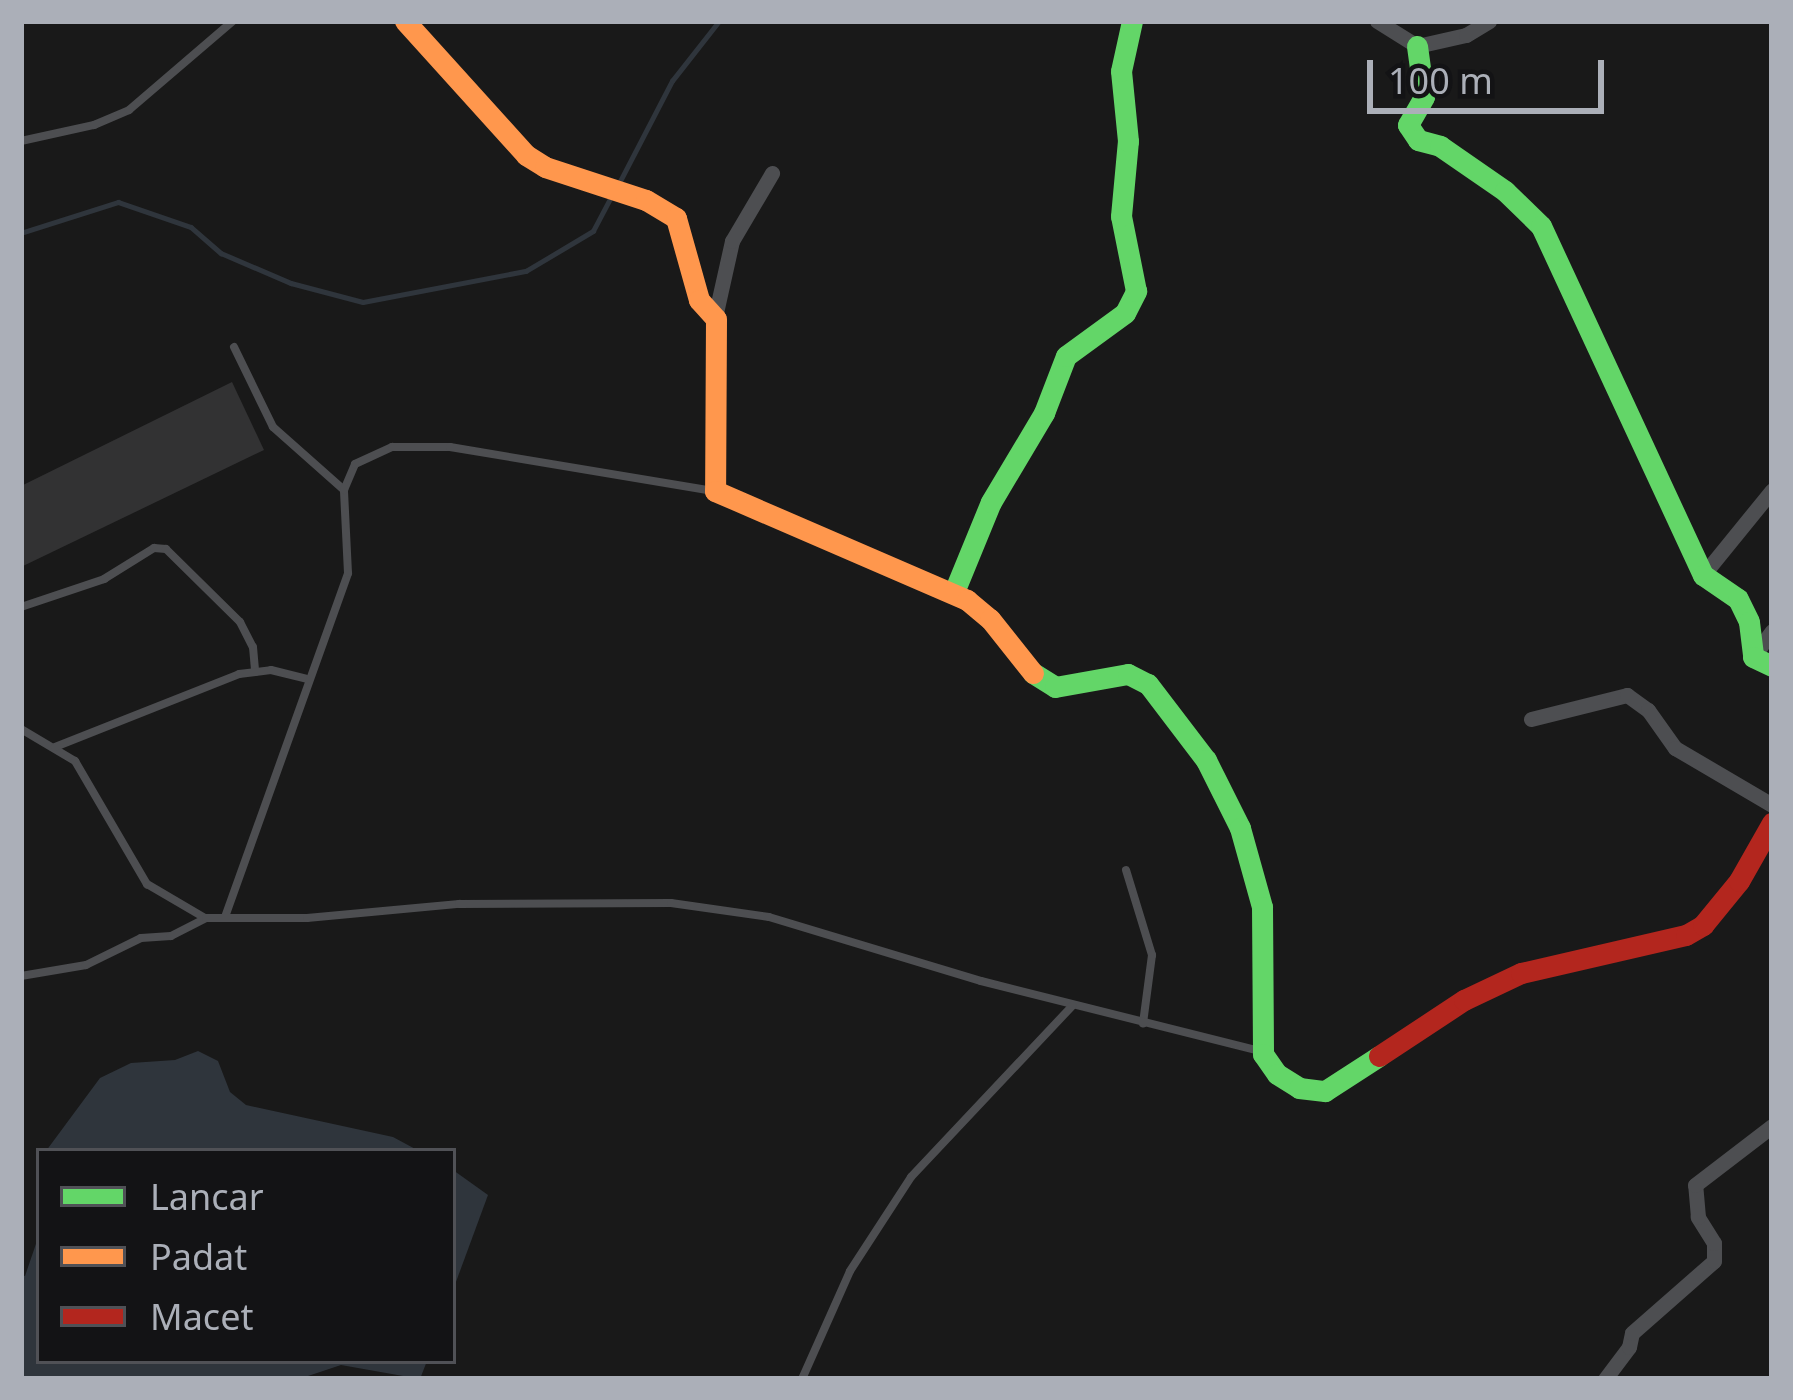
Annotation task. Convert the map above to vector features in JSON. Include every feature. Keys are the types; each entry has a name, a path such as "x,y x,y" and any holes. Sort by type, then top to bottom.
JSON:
{"street":[{"path":"406,21 517,148 545,167 669,210 682,228 699,300 715,317"},
{"path":"954,592 991,502 1044,413 1066,356 1125,313 1136,291 1121,216 1128,142 1121,71 1132,21"},
{"path":"1377,21 1417,46 1466,35 1489,21"},
{"path":"1417,46 1424,97 1408,125 1418,140 1440,146 1505,190 1541,226 1703,575 1738,598 1762,661"},
{"path":"772,173 732,241 715,317 715,491 954,592 990,619 1040,682 1061,686 1128,674 1143,680 1206,760 1240,828 1262,907 1262,1051 1291,1084 1325,1091 1487,988 1538,968 1686,935 1702,925 1739,881 1772,823"},
{"path":"1703,575 1772,490"},
{"path":"1762,661 1772,631"},
{"path":"1532,719 1628,695 1641,702 1675,748 1772,805"},
{"path":"1605,1379 1629,1347 1632,1333 1714,1262 1714,1243 1698,1217 1695,1185 1772,1126"}],"lane":[{"path":"21,141 94,125 129,110 233,21"},
{"path":"234,347 273,428 344,490"},
{"path":"224,917 279,778 306,679 348,573 344,490 355,464 376,452 414,445 715,491"},
{"path":"21,607 104,579 154,548 166,549 181,558 240,622 253,647 255,672"},
{"path":"55,747 255,672 306,679"},
{"path":"21,729 55,747 84,773 147,884 206,918"},
{"path":"1126,869 1152,955 1143,1023"},
{"path":"21,976 86,964 141,938 172,936 206,918 307,918 459,904 671,903 769,916 1072,1006 1262,1051"},
{"path":"802,1379 850,1271 911,1178 1072,1006"}],"shaded area":[{"path":"198,1051 218,1061 230,1092 246,1105 393,1137 413,1148 48,1148 100,1078 131,1063 175,1060"},
{"path":"456,1172 488,1195 456,1282"},
{"path":"36,1244 36,1364 426,1364 420,1379 341,1365 299,1379 21,1379 21,1275 25,1276"}],"building":[{"path":"232,382 264,450 21,567 21,486"}],"waterway":[{"path":"618,185 672,81 719,21"},
{"path":"21,233 118,202 191,227 221,253 291,283 363,302 526,271 593,231 612,195"}],"traffic: fast":[{"path":"954,592 991,502 1044,413 1066,356 1125,313 1136,291 1121,216 1128,141 1121,71 1132,21"},
{"path":"1417,46 1424,97 1408,125 1418,140 1440,146 1505,191 1541,226 1703,575 1738,599 1749,622 1753,657 1772,666"},
{"path":"1033,673 1055,687 1128,674 1148,684 1206,760 1240,828 1262,907 1263,1054 1277,1074 1299,1088 1325,1091 1379,1056"}],"traffic: slow":[{"path":"405,21 526,155 545,167 646,200 676,218 699,300 716,319 715,491 967,600 990,619 1033,673"}],"traffic: jam":[{"path":"1379,1056 1464,1000 1521,973 1686,935 1703,925 1739,881 1772,823"}]}
